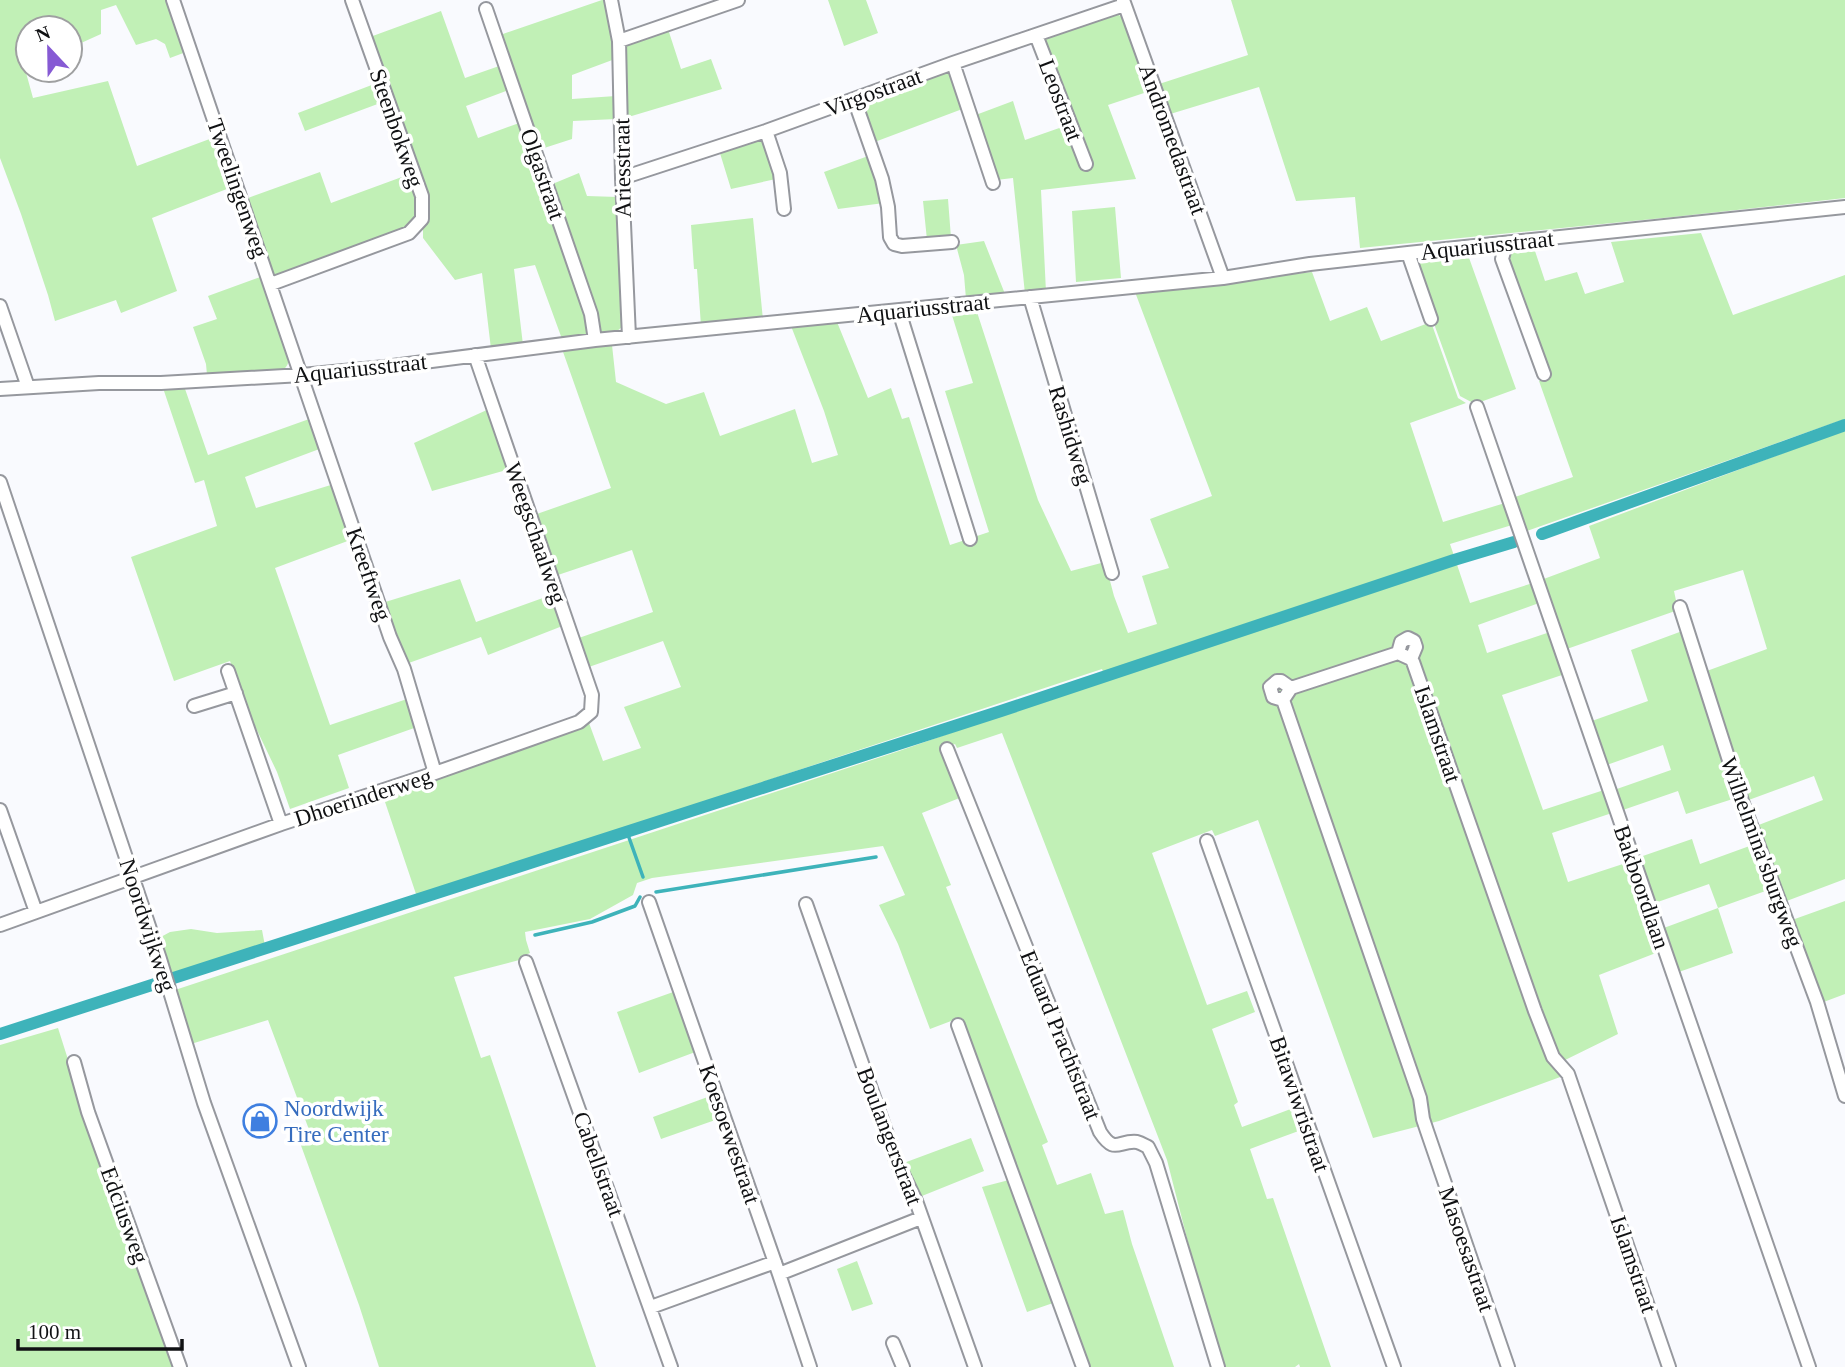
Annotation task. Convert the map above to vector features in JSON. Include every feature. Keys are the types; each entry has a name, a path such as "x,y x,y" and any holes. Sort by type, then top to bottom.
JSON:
{"street":[{"name":"Tweelingenweg","path":"173,0 302,375"},
{"name":"Steenbokweg","path":"271,284 409,233 422,219 422,196 352,0"},
{"name":"Ariesstraat","path":"611,0 619,41 629,337"},
{"path":"619,41 738,0"},
{"name":"Virgostraat","path":"622,178 766,131 1124,3"},
{"name":"Andromedastraat","path":"1124,3 1223,278"},
{"name":"Olgastraat","path":"485,9 592,314 595,340"},
{"name":"Leostraat","path":"1036,35 1086,164"},
{"path":"953,63 993,183"},
{"path":"854,99 882,178 890,237 894,244 902,246 952,242"},
{"path":"766,131 780,173 784,209"},
{"name":"Aquariusstraat","path":"0,389 302,375 385,367 595,340 1223,278 1310,264 1845,207"},
{"path":"1506,243 1502,259 1544,374"},
{"path":"1408,253 1431,319"},
{"name":"Rashidweg","path":"1030,297 1112,573"},
{"path":"0,306 27,387"},
{"path":"899,312 970,539"},
{"name":"Weegschaalweg","path":"475,355 592,695 592,712"},
{"name":"Kreeftweg","path":"302,375 390,637 404,669 435,773"},
{"name":"Bakboordlaan","path":"1477,407 1809,1367"},
{"name":"Noordwijkweg","path":"0,482 164,971 205,1102 299,1367"},
{"name":"Wilhelmina'sburgweg","path":"1680,607 1742,801 1817,1002 1845,1096"},
{"name":"Islamstraat","path":"1427,1131 1420,1098 1283,700 1291,688 1398,653 1411,659 1535,1011 1553,1057 1569,1074 1669,1367"},
{"path":"228,671 281,824"},
{"path":"194,706 236,692"},
{"name":"Dhoerinderweg","path":"0,925 281,824 579,722 592,712"},
{"name":"Eduard Prachtstraat","path":"947,749 1100,1132 1107,1142 1115,1146 1137,1142 1148,1147 1156,1163 1218,1367"},
{"path":"0,810 36,912"},
{"name":"Bitawiwristraat","path":"1207,841 1394,1367"},
{"name":"Koesoewestraat","path":"649,902 810,1367"},
{"name":"Boulangerstraat","path":"806,904 895,1160 916,1201 975,1367"},
{"name":"Cabellstraat","path":"526,962 671,1367"},
{"path":"958,1025 1083,1367"},
{"name":"Edciusweg","path":"74,1062 88,1112 180,1367"},
{"name":"Masoesastraat","path":"1427,1131 1508,1367"},
{"path":"651,1307 777,1268 921,1218"},
{"path":"893,1343 903,1367"}],"green space":[{"path":"0,0 168,0 186,52 170,58 165,44 156,39 136,45 116,5 101,10 101,34 84,42 84,14 14,14 14,84 29,84 33,98 108,81 137,166 215,137 232,187 152,218 177,291 121,313 116,300 55,321 0,158"},
{"path":"606,0 613,28 615,59 572,75 572,99 616,96 616,119 573,121 572,139 538,150 500,35"},
{"path":"828,0 866,0 878,33 844,46"},
{"path":"1231,0 1845,0 1845,198 1360,248 1355,197 1296,201 1259,87 1167,115 1156,85 1248,55"},
{"path":"441,11 465,78 502,65 511,89 466,106 478,138 522,122 588,315 590,336 562,339 535,265 514,269 523,345 491,349 482,273 455,280 423,238 423,221 370,37"},
{"path":"1107,14 1117,14 1124,18 1150,91 1108,105 1136,179 1041,190 1046,292 1025,294 1013,178 996,180 973,116 1013,101 1025,140 1065,126 1080,167 1088,165 1042,40 1046,35"},
{"path":"668,29 681,69 711,59 722,89 625,118 625,46"},
{"path":"951,69 965,108 872,143 859,101"},
{"path":"377,83 383,102 305,131 298,113"},
{"path":"764,136 776,179 731,189 719,150"},
{"path":"871,155 884,203 838,209 824,172"},
{"path":"320,172 331,203 410,174 419,197 418,216 406,229 277,277 271,273 248,198"},
{"path":"579,173 587,196 618,197 623,326 615,333 598,335 550,185"},
{"path":"948,199 951,238 927,240 923,201"},
{"path":"1115,207 1121,278 1076,282 1072,211"},
{"path":"753,218 763,320 701,326 691,225"},
{"path":"1701,233 1733,315 1845,275 1845,419 1524,532 1512,498 1573,477 1539,381 1550,373 1507,259 1509,248 1533,245 1545,281 1577,272 1585,294 1624,282 1611,242"},
{"path":"984,241 1005,294 966,299 964,275 956,245"},
{"path":"1468,255 1516,389 1475,404 1460,396 1433,321 1418,263 1421,259"},
{"path":"1312,272 1330,321 1367,307 1381,341 1431,322 1458,398 1466,403 1410,423 1443,522 1505,503 1512,525 1450,544 1470,603 1533,583 1539,603 1478,625 1487,653 1550,632 1565,674 1502,695 1543,810 1604,790 1612,813 1552,833 1568,882 1629,862 1661,951 1599,975 1618,1034 1559,1063 1563,1076 1439,1121 1373,1138 1258,820 1215,836 1212,830 1152,853 1207,1005 1247,991 1255,1012 1212,1029 1238,1102 1234,1105 1242,1127 1296,1107 1304,1129 1250,1149 1267,1199 1273,1198 1331,1367 1300,1367 1299,1364 1295,1367 1225,1367 1203,1301 1167,1160 1002,733 957,748 955,744 942,749 962,797 922,813 951,885 946,887 1048,1142 1042,1145 1057,1185 1091,1173 1105,1214 1123,1210 1174,1367 1090,1367 959,1018 930,1029 898,944 879,905 905,895 883,846 652,878 637,883 633,895 590,919 525,932 530,953 523,956 523,959 454,977 481,1058 490,1055 596,1367 379,1367 299,1140 311,1135 268,1020 191,1044 175,990 899,751 1106,679 1102,669 417,897 383,796 589,723 603,761 641,748 624,707 681,687 663,641 586,668 576,639 653,612 632,550 555,576 534,515 611,488 562,349 612,345 616,382 666,404 704,392 720,436 795,409 812,463 838,455 791,326 837,322 868,398 891,388 902,419 909,417 950,545 989,532 945,391 973,383 951,312 976,309 1038,500 1071,571 1105,562 1128,633 1157,624 1142,576 1169,568 1150,519 1212,496 1135,292"},
{"path":"263,276 289,360 287,365 277,372 207,375 206,364 193,327 217,319 208,296"},
{"path":"184,386 208,455 312,418 322,448 245,477 256,508 334,484 353,539 275,568 330,725 407,699 417,727 338,755 349,788 290,809 230,661 174,681 131,557 217,526 204,480 195,483 163,388"},
{"path":"489,409 510,469 432,491 414,443"},
{"path":"1845,431 1845,879 1784,902 1756,826 1823,800 1814,776 1746,801 1704,672 1767,649 1743,570 1674,591 1678,610 1564,650 1541,580 1600,558 1589,526"},
{"path":"460,579 476,622 554,594 565,625 488,655 481,637 406,664 382,603"},
{"path":"1685,630 1739,797 1686,814 1678,791 1620,811 1614,790 1671,770 1663,745 1604,766 1589,722 1648,701 1631,650"},
{"path":"1692,839 1700,864 1755,844 1771,889 1718,908 1709,884 1652,904 1637,858"},
{"path":"1845,901 1845,994 1821,1003 1792,920"},
{"path":"1718,908 1733,953 1676,973 1661,929"},
{"path":"191,929 217,933 262,930 265,946 170,976 159,938 170,932"},
{"path":"676,991 698,1051 639,1073 617,1012"},
{"path":"58,1028 85,1113 176,1367 0,1367 0,1045"},
{"path":"713,1095 721,1118 661,1139 653,1117"},
{"path":"971,1138 984,1171 917,1198 901,1164"},
{"path":"1009,1180 1056,1302 1027,1312 982,1187"},
{"path":"857,1261 873,1304 852,1311 837,1269"}],"waterway":[{"path":"1542,534 1845,425"},
{"path":"0,1034 1001,711 1514,542"},
{"path":"627,832 643,877"},
{"path":"656,892 876,857"},
{"path":"535,935 592,922 635,906 640,897"}],"place":[{"name":"Noordwijk Tire Center","path":"260,1121"}]}
